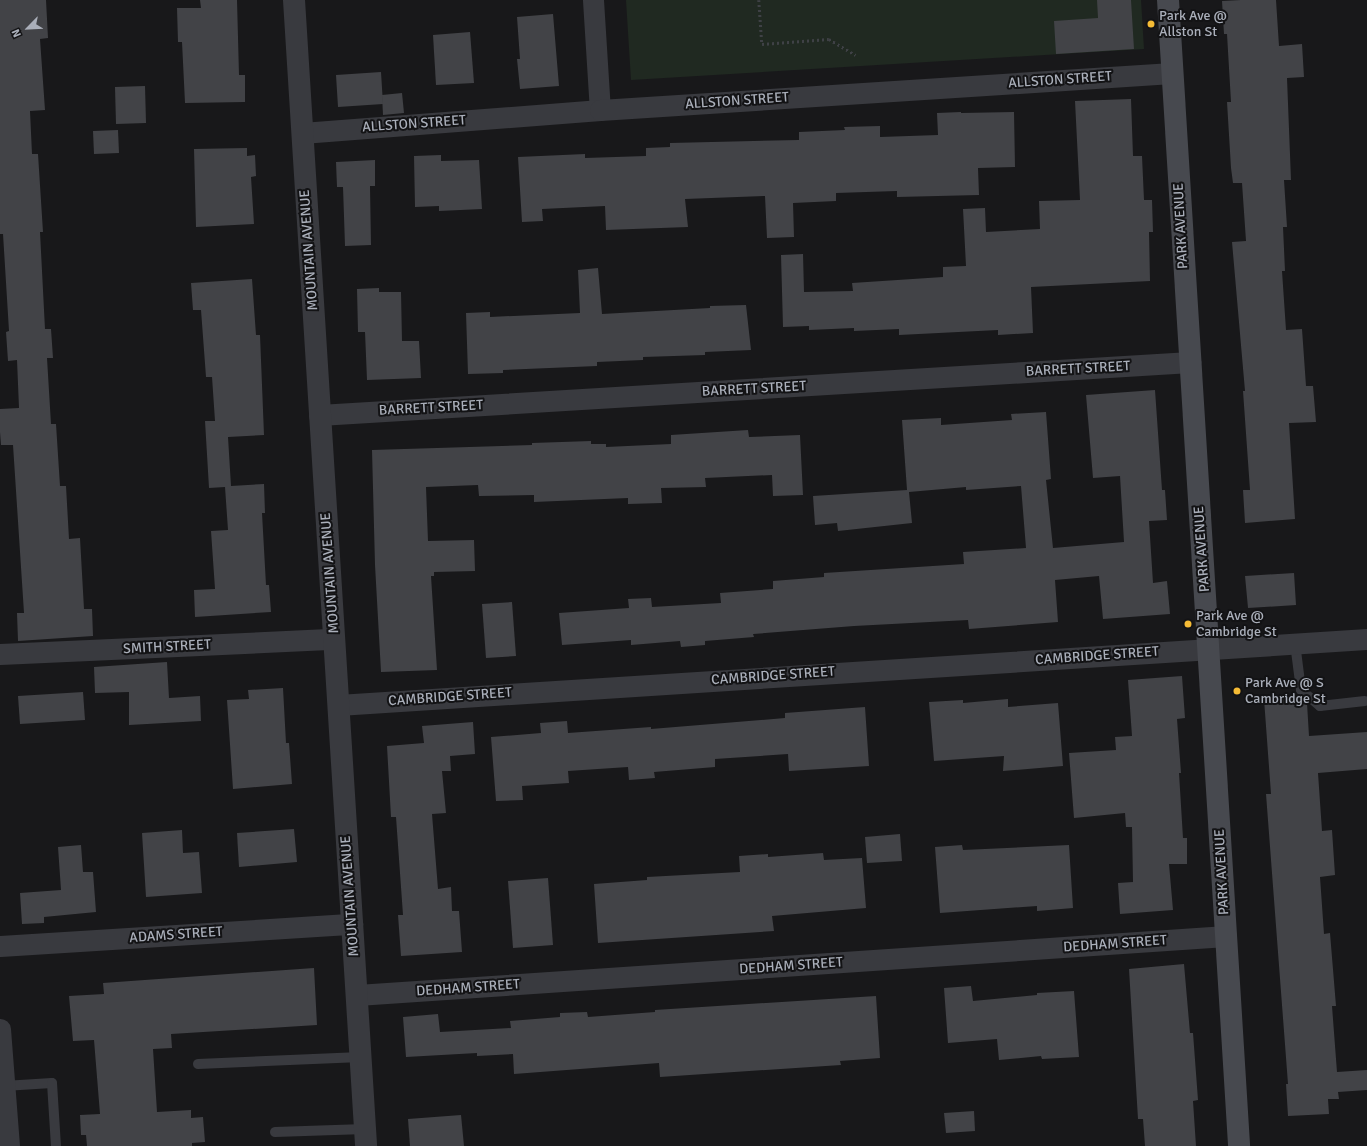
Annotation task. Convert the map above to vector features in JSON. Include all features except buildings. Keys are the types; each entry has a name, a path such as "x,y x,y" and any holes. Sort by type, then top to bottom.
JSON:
{"main road":[{"name":"PARK AVENUE","path":"1168,0 1239,1146"}],"street":[{"name":"MOUNTAIN AVENUE","path":"294,0 319,415 366,1138"},
{"path":"594,0 600,110"},
{"name":"ALLSTON STREET","path":"302,132 600,110 1172,73"},
{"name":"BARRETT STREET","path":"319,415 1190,362"},
{"name":"SMITH STREET","path":"0,654 334,639"},
{"name":"CAMBRIDGE STREET","path":"338,705 1367,639"},
{"name":"ADAMS STREET","path":"0,946 352,924"},
{"name":"DEDHAM STREET","path":"357,995 1226,936"},
{"path":"0,1029 9,1146"}],"lane":[{"path":"1295,643 1301,690 1320,706 1365,701"},
{"path":"198,1064 361,1057"},
{"path":"4,1086 52,1083 56,1146"},
{"path":"274,1132 366,1138"}],"path":[{"path":"759,0 762,44 829,39 856,55"}],"shaded area":[{"path":"626,0 1141,0 1144,49 631,80"}],"place":[{"name":"Park Ave @ Allston St","path":"1151,24"},
{"name":"Park Ave @ Cambridge St","path":"1188,624"},
{"name":"Park Ave @ S Cambridge St","path":"1237,691"}]}
